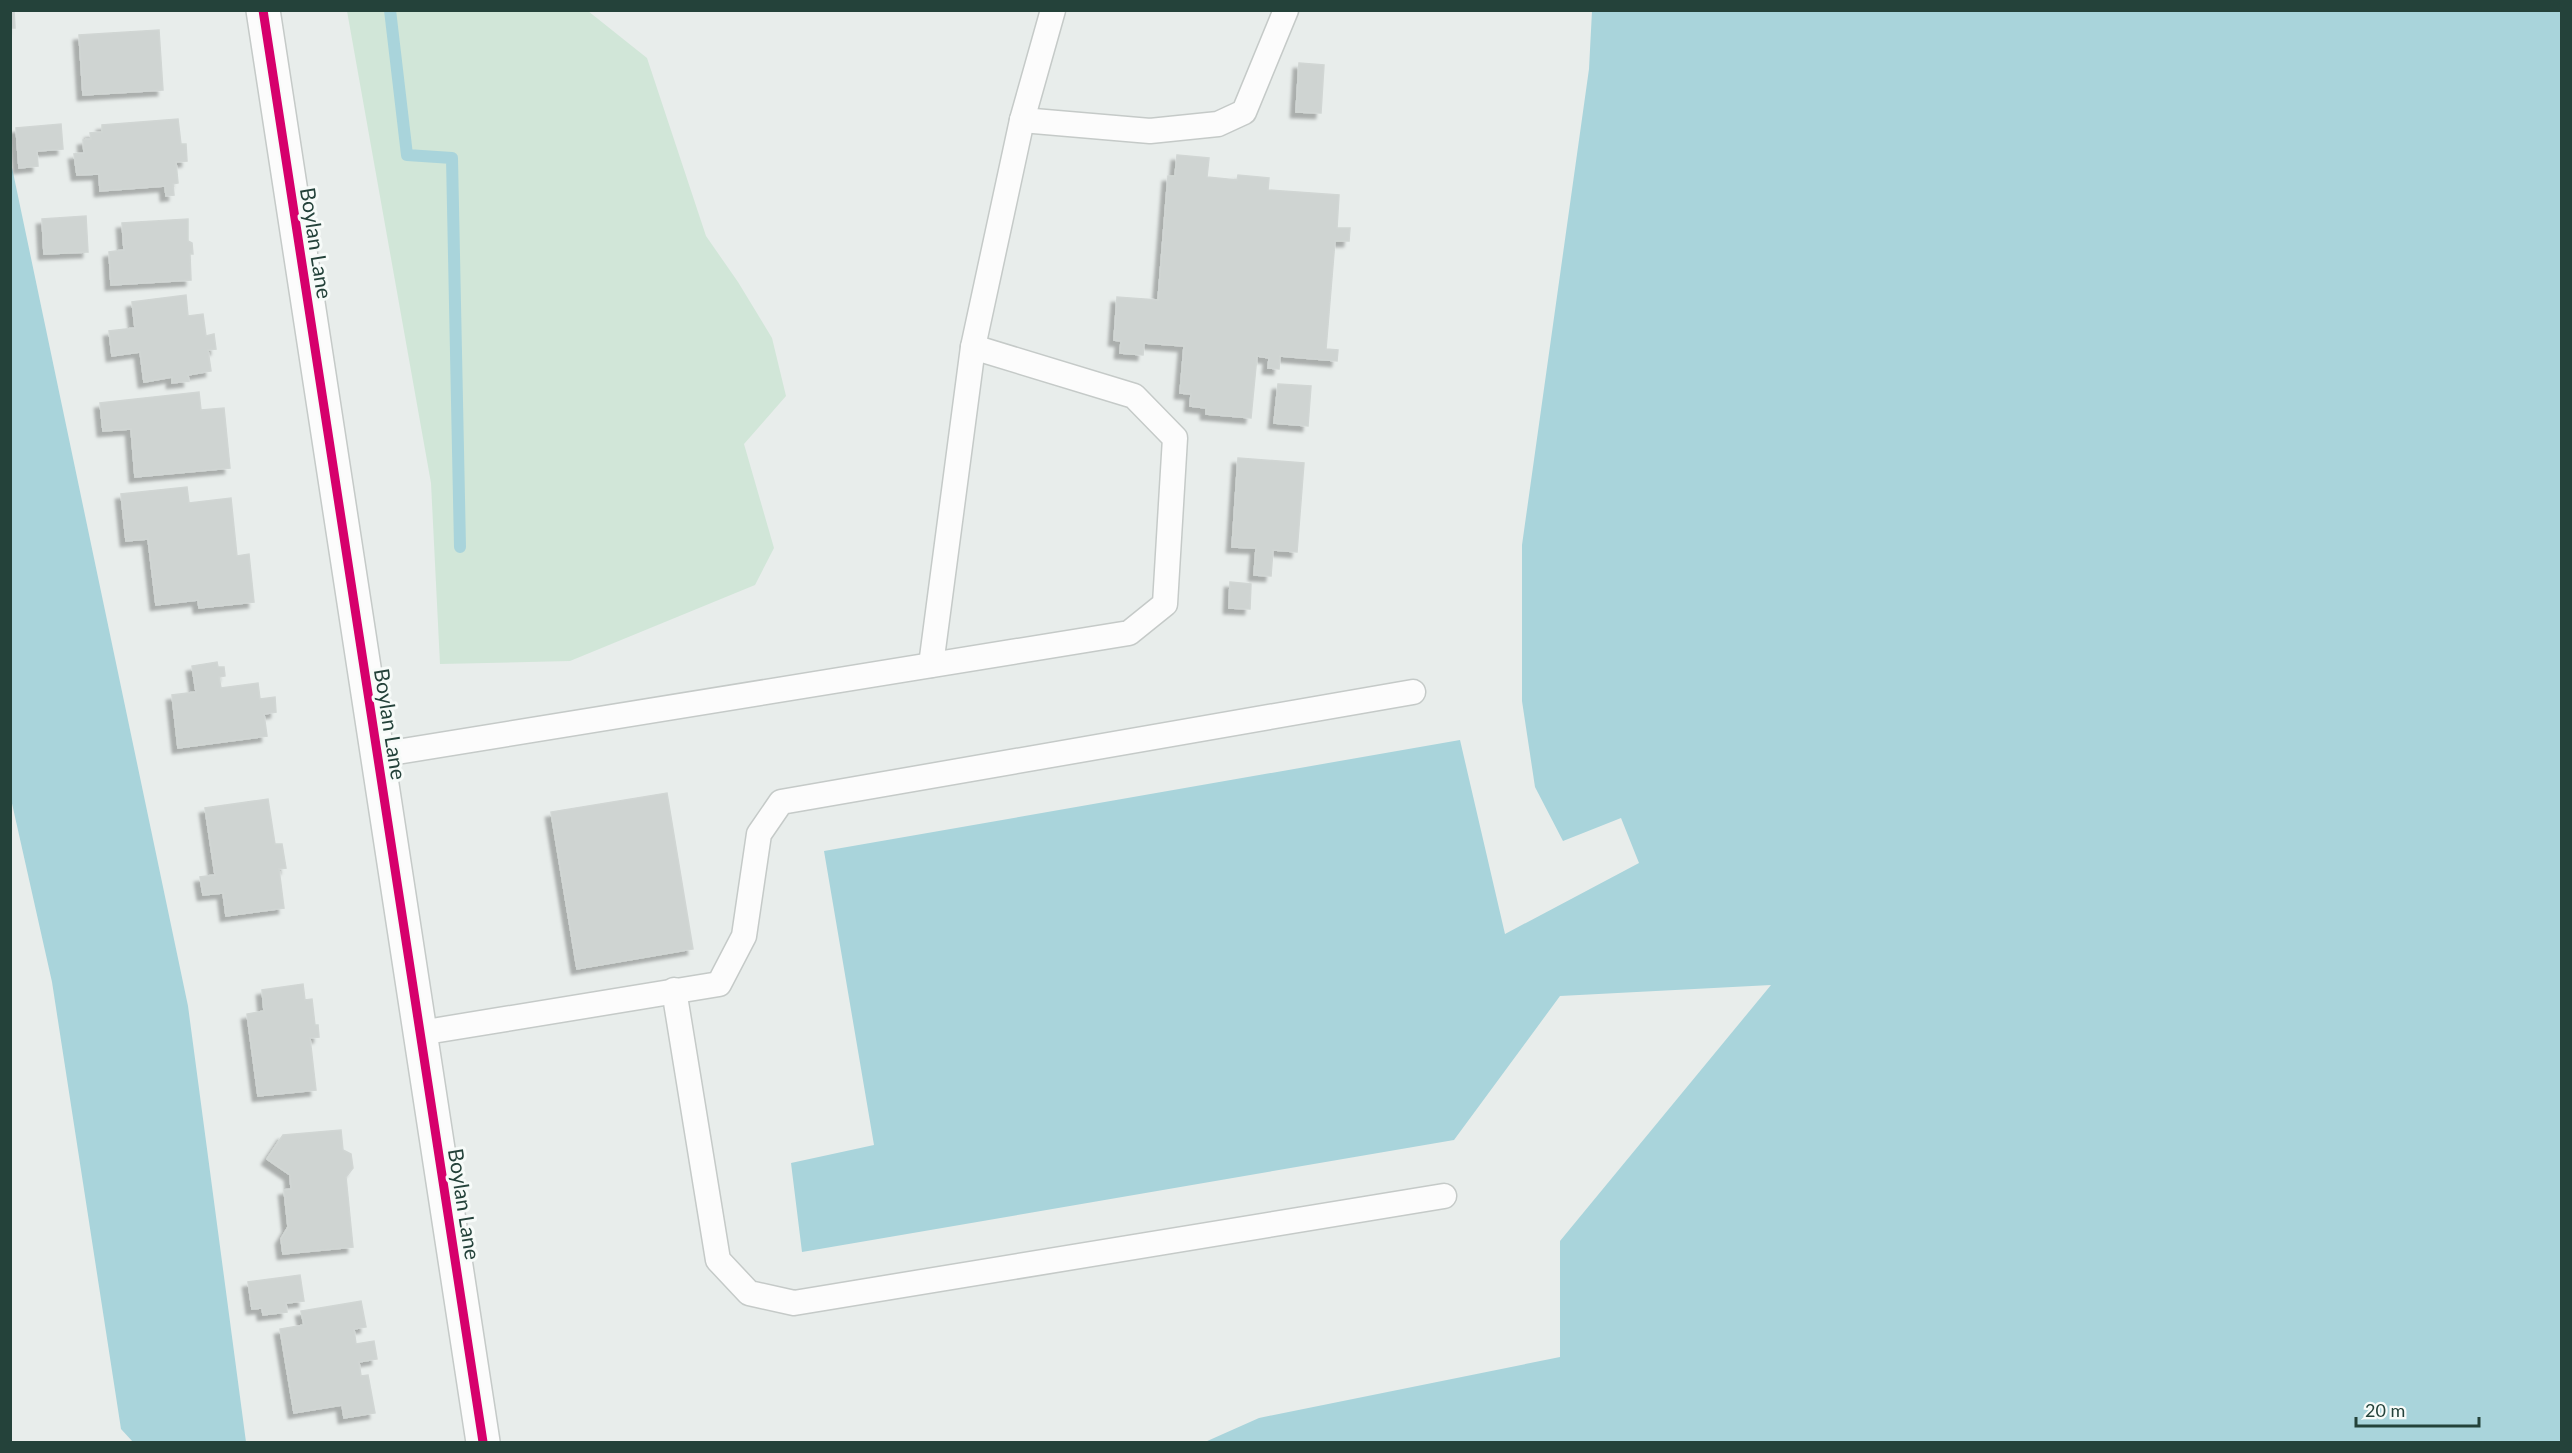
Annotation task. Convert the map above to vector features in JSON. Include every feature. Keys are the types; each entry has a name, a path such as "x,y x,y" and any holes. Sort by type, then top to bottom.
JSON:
{"street":[{"name":"Boylan Lane","path":"263,10 483,1443"}],"lane":[{"path":"931,665 973,347 1022,120 1053,10"},
{"path":"1022,120 1150,131 1218,124 1244,112 1286,10"},
{"path":"378,755 1129,633 1165,604 1174,438 1134,396 973,347"},
{"path":"420,1033 719,984 744,936 759,834 781,802 1413,693"},
{"path":"674,990 718,1260 749,1293 794,1303 1444,1196"}],"green space":[{"path":"347,11 588,11 647,58 706,236 738,282 772,338 786,396 744,444 774,548 755,585 570,661 440,664 431,483"}],"water":[{"path":"1592,11 2561,11 2561,1442 1205,1442 1259,1418 1560,1357 1560,1241 1771,985 1560,996 1454,1140 802,1252 791,1163 874,1145 824,851 1460,740 1505,934 1639,863 1621,818 1563,841 1535,787 1522,701 1522,545 1589,69"},
{"path":"10,158 188,1006 246,1442 133,1442 121,1429 52,982 11,799"}],"building":[{"path":"10,10 14,10 15,28 10,28"},
{"path":"159,30 163,90 83,95 79,35"},
{"path":"1299,63 1324,65 1321,113 1296,112"},
{"path":"178,119 181,144 186,144 187,161 176,162 178,183 173,184 174,195 166,196 165,186 100,191 99,174 77,175 74,154 84,153 83,140 91,139 90,133 102,132 102,125"},
{"path":"61,124 63,149 37,151 38,166 19,168 16,128"},
{"path":"1177,155 1209,158 1207,177 1237,180 1238,175 1269,178 1268,190 1339,195 1337,228 1350,228 1349,241 1335,241 1326,349 1338,350 1337,361 1280,356 1279,369 1268,368 1269,358 1257,356 1251,418 1206,414 1206,408 1190,406 1191,394 1180,393 1184,346 1144,343 1143,355 1120,353 1121,341 1114,340 1117,297 1158,300 1168,176 1175,176"},
{"path":"86,216 88,252 44,254 42,219"},
{"path":"188,219 188,241 192,243 193,254 190,254 191,280 111,285 109,252 124,250 122,223"},
{"path":"186,295 188,316 203,314 206,336 214,334 216,349 208,350 211,371 188,375 189,381 172,383 172,377 144,382 140,352 112,356 109,331 135,328 132,302"},
{"path":"1278,384 1311,386 1308,426 1274,423"},
{"path":"199,392 201,410 224,408 230,468 135,477 131,429 103,431 100,403"},
{"path":"1238,458 1304,463 1297,552 1273,550 1271,576 1254,575 1256,548 1232,547"},
{"path":"187,487 189,503 231,498 237,556 249,554 254,602 199,608 198,600 156,605 148,539 126,541 121,494"},
{"path":"1230,582 1251,584 1250,609 1229,608"},
{"path":"217,662 218,667 224,667 225,676 219,677 221,688 258,683 260,699 275,697 276,712 264,714 267,736 178,748 172,695 196,692 192,666"},
{"path":"667,793 693,949 577,969 551,812"},
{"path":"268,799 275,844 282,844 286,868 279,869 284,908 226,916 223,893 203,895 200,877 215,875 205,808"},
{"path":"303,984 305,1000 312,999 315,1025 318,1025 319,1037 310,1038 316,1090 258,1096 247,1014 264,1011 262,990"},
{"path":"341,1130 343,1150 351,1154 353,1168 346,1177 353,1247 283,1254 281,1239 288,1227 284,1190 291,1189 290,1175 267,1159 283,1135"},
{"path":"300,1275 304,1301 286,1303 287,1312 263,1315 262,1308 252,1309 248,1282"},
{"path":"361,1301 366,1327 354,1329 356,1344 374,1341 377,1359 359,1362 361,1376 368,1375 375,1413 344,1418 342,1405 294,1413 280,1329 304,1325 301,1311"}],"waterway":[{"path":"390,10 407,155 452,158 460,547"}],"cycle path":[{"path":"263,10 483,1442"}]}
